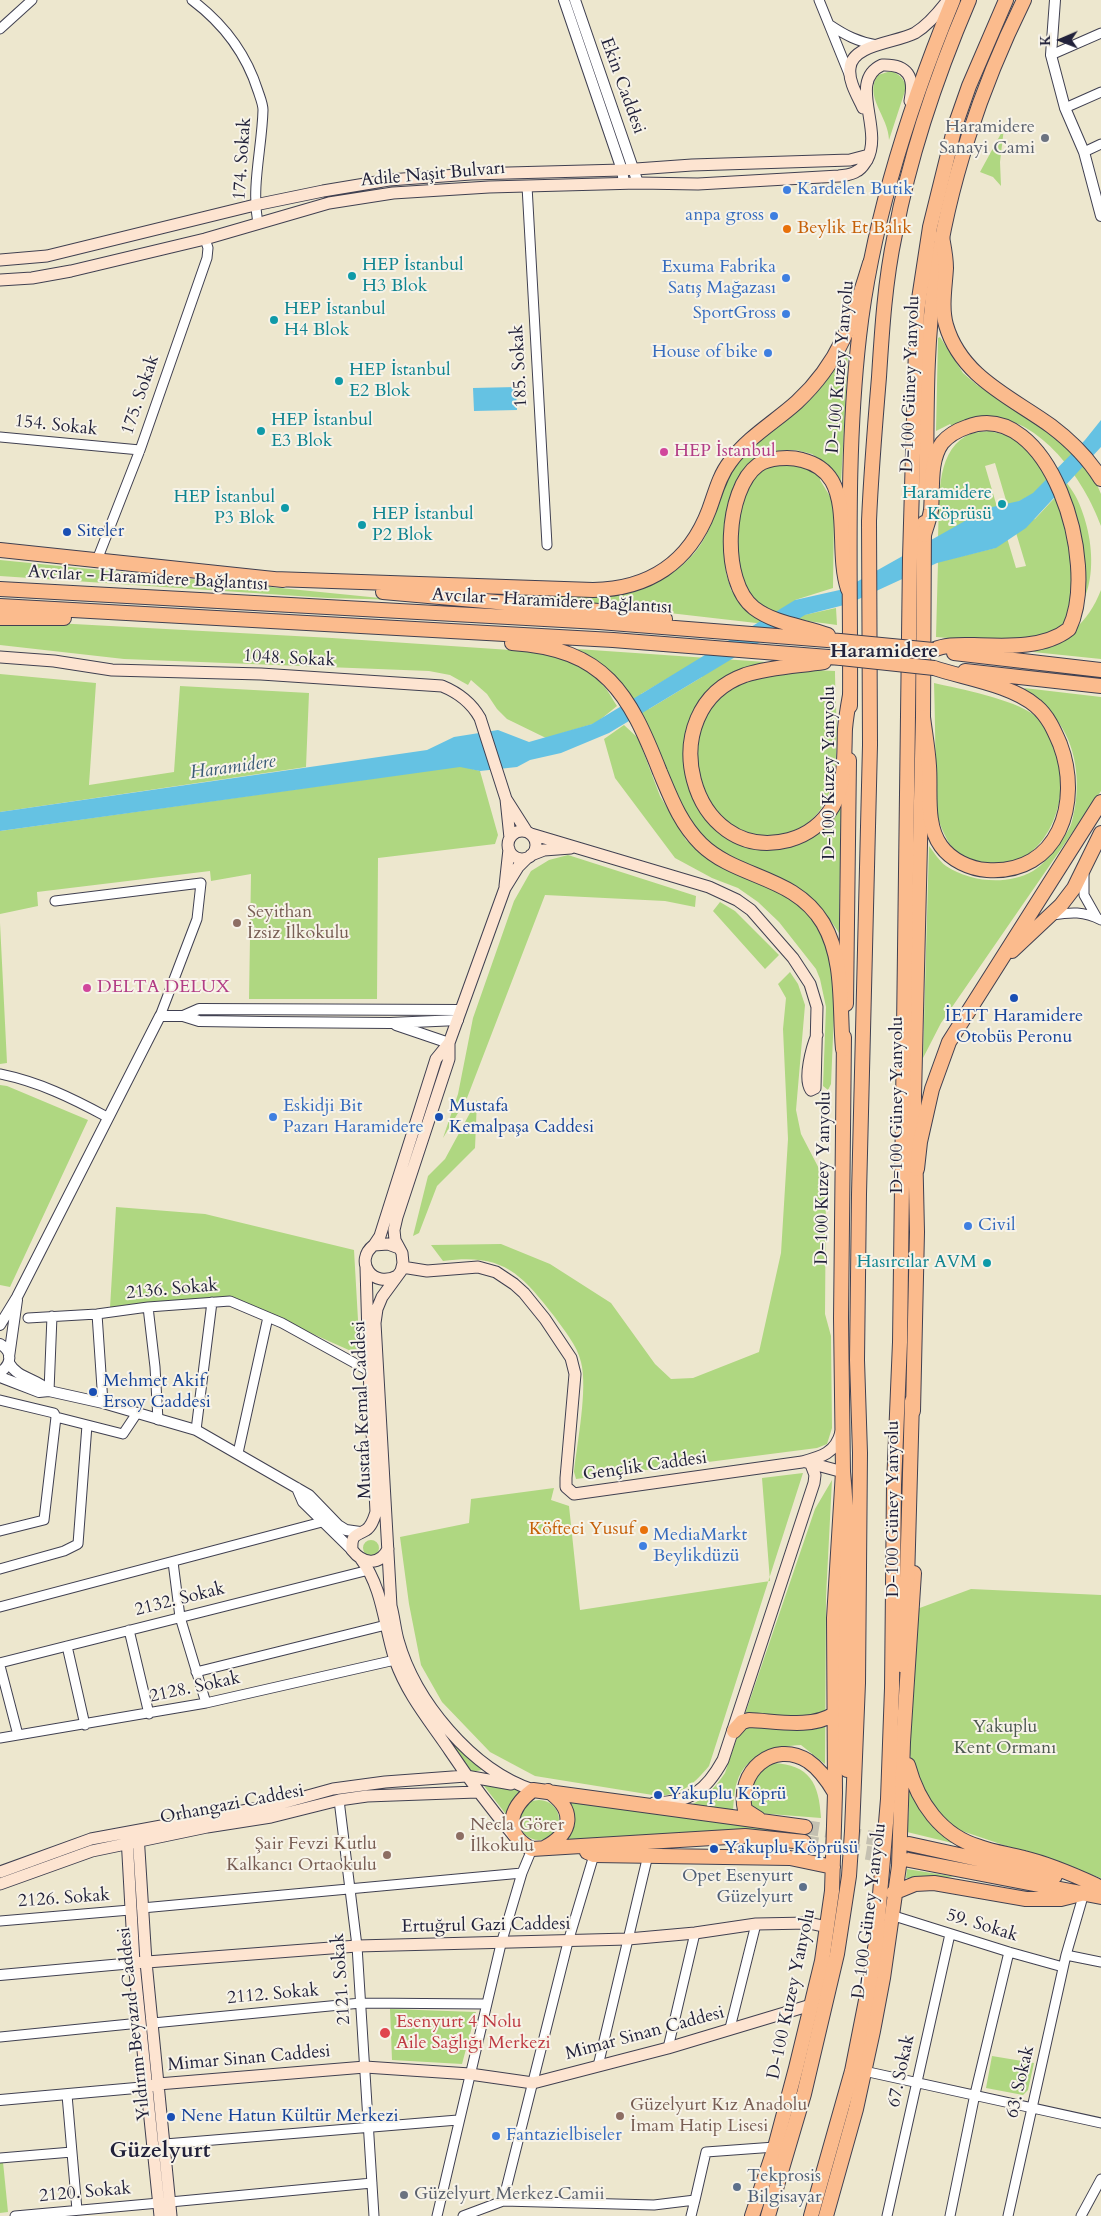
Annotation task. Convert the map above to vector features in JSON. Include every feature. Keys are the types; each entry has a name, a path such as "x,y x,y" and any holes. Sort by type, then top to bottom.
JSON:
{"main road":[{"path":"871,125 850,76 852,60 863,49 916,32 934,17 948,0"},
{"name":"D-100 Kuzey Yanyolu","path":"752,2216 775,2147 811,2005 827,1927 833,1866 835,1593 843,1472 841,1318 843,1049 847,965 850,695 848,589 850,455 855,379 859,336 870,264 889,185 923,76 954,0"},
{"path":"768,2216 804,2094 837,1954 849,1876 852,1831 858,1674 860,1453 858,1194 870,745 868,589 870,485 884,310 894,235 922,126 969,0"},
{"path":"811,2216 852,2071 874,1952 885,1844 891,1732 894,1485 900,1342 911,548 917,312 930,227 953,134 969,86 1006,0"},
{"name":"D-100 Güney Yanyolu","path":"826,2216 856,2109 883,1978 900,1848 903,1742 913,1602 912,1401 915,1339 917,1169 914,1096 923,717 924,535 931,313 942,237 968,141 991,76 1024,0"},
{"path":"869,155 872,146 871,125 865,94 868,77 872,71 882,65 902,68 910,77 912,89 902,143"},
{"name":"Adile Naşit Bulvarı","path":"0,260 47,256 255,205 389,180 480,174 635,170 692,165 850,160 869,155"},
{"name":"Adile Naşit Bulvarı","path":"0,280 32,278 70,271 205,239 329,204 376,195 527,186 638,182 698,184 839,176 856,173 862,168 869,155"},
{"path":"942,237 946,254 944,288 946,323 951,339 959,352 969,367 985,382 1063,436 1082,453 1101,479"},
{"path":"274,578 592,590 623,586 650,578 677,560 691,544 702,527 725,470 740,450 799,400 831,364 853,318 870,264"},
{"path":"924,535 931,512 937,456 942,444 949,436 962,429 984,423 997,424 1014,429 1037,442 1064,468"},
{"path":"840,641 765,615 746,601 739,590 730,558 732,523 744,483 758,465 776,459 797,458 816,465 832,480 838,497 844,576 848,589"},
{"path":"0,550 274,578 372,591 635,614 730,632"},
{"name":"Avcılar - Haramidere Bağlantısı","path":"0,589 599,622 840,641 1101,670"},
{"path":"933,650 941,646 1000,646 1040,641 1055,637 1069,629 1090,601"},
{"name":"Avcılar - Haramidere Bağlantısı","path":"0,606 660,643 841,658 1101,686"},
{"path":"0,618 51,617 141,621 168,620 181,616"},
{"path":"426,630 456,638 527,644 564,651 596,668 611,680 639,720 667,791 683,822 693,835 702,845 726,861 786,887 811,906 823,924 830,937 839,965 843,1049"},
{"name":"1048. Sokak","path":"0,657 54,661 121,670 261,674 442,686 469,702 480,718 506,799 509,844"},
{"path":"841,658 744,676 727,685 713,696 698,719 692,736 690,764 694,786 713,817 736,834 761,842 774,842 798,837 818,825 834,805 842,782 845,727 850,695"},
{"path":"923,717 929,763 930,812 934,834 942,848 954,859 971,868 997,871 1022,866 1032,861 1055,838 1065,816 1069,788 1065,757 1047,717 1023,697 934,668"},
{"name":"1048. Sokak","path":"506,799 529,833"},
{"path":"917,1169 920,1142 937,1071 949,1042 1101,802"},
{"path":"505,888 509,844 515,832 529,833 709,887 737,900 764,922 798,964 810,984 816,1007 816,1035"},
{"path":"449,1043 449,1059 394,1230 403,1259 400,1271 385,1280 379,1279 369,1273 366,1267 367,1253 380,1236 436,1059 449,1043 505,888 518,867 536,847 529,833"},
{"path":"978,995 1007,957 1049,916 1074,888 1101,833"},
{"path":"509,844 518,858 544,850 575,848"},
{"path":"374,1245 388,1244 399,1248"},
{"name":"Mustafa Kemal Caddesi","path":"363,1531 371,1526 376,1512 366,1267"},
{"name":"Gençlik Caddesi","path":"400,1271 427,1271 467,1267 488,1269 514,1284 545,1319 571,1358 575,1374 566,1478 566,1487 574,1494 806,1462 826,1456 833,1450 841,1435 843,1418"},
{"name":"Mustafa Kemal Caddesi","path":"388,1546 375,1323 377,1309 400,1271"},
{"path":"891,1732 897,1710 903,1639 912,1401"},
{"path":"806,1462 843,1472 847,1554 844,1679 846,1746 852,1831"},
{"path":"639,1804 680,1800 694,1796 713,1777 723,1760 814,1483 815,1475 806,1462"},
{"path":"519,1786 470,1751 441,1721 427,1701 398,1640 392,1606 388,1546 378,1532 363,1531 352,1541 352,1550 369,1570 395,1660 422,1714 478,1792 520,1843 538,1849 745,1836 804,1842"},
{"path":"361,1559 368,1562 378,1560 388,1546"},
{"path":"734,1730 742,1722 749,1720 812,1722 823,1721 834,1714"},
{"path":"903,1742 913,1783 920,1798 929,1812 954,1834 978,1847 1040,1863 1099,1889"},
{"path":"762,1821 745,1810 742,1799 749,1773 760,1763 771,1757 795,1755 807,1760 822,1774 835,1794"},
{"path":"0,1872 91,1839 132,1836 266,1807 328,1790 358,1785 466,1776 533,1790 805,1827"},
{"path":"514,1836 514,1811 518,1803 533,1790"},
{"path":"538,1849 559,1839 568,1823 564,1805 559,1798 548,1791"},
{"name":"Orhangazi Caddesi","path":"0,1884 132,1836 271,1817 339,1800 367,1796 478,1792"},
{"name":"Yıldırım Beyazıd Caddesi","path":"132,1836 140,1962 140,2022 165,2144 164,2203 160,2216"},
{"path":"909,1844 1099,1889"},
{"path":"572,1847 594,1855 790,1858 833,1866"},
{"path":"909,1860 1084,1893"},
{"path":"893,1893 915,1884 934,1883 1026,1899 1062,1899 1099,1889"},
{"name":"Ertuğrul Gazi Caddesi","path":"140,1962 357,1946 501,1944 628,1939 694,1933 756,1924 809,1923 827,1927"},
{"name":"Yıldırım Beyazıd Caddesi","path":"140,1962 152,2023 153,2086 164,2203 171,2216"},
{"name":"Mimar Sinan Caddesi","path":"153,2086 365,2067 470,2074 532,2083 668,2048 811,2005"},
{"path":"140,2022 152,2023"}],"street":[{"path":"0,30 32,0"},
{"name":"174. Sokak","path":"192,0 214,16 236,44 252,72 261,100 263,107 255,205 258,224"},
{"name":"Ekin Caddesi","path":"564,0 622,170 624,183"},
{"name":"Ekin Caddesi","path":"575,0 638,182"},
{"path":"819,0 850,76"},
{"path":"1057,1 1051,55 1065,108 1084,152 1100,209"},
{"path":"830,24 845,35 861,42 879,45"},
{"path":"1051,55 1101,33"},
{"path":"1065,108 1101,92"},
{"path":"1084,152 1101,144"},
{"name":"185. Sokak","path":"527,186 546,545"},
{"name":"175. Sokak","path":"96,560 140,450 207,258 208,248 205,239"},
{"name":"154. Sokak","path":"0,437 140,450"},
{"path":"1084,870 1084,895 1099,919"},
{"path":"0,1325 17,1297 160,1016 169,987 197,919 201,883 55,901"},
{"path":"1049,916 1078,912 1091,914 1099,919"},
{"path":"183,1016 199,1009 460,1015"},
{"path":"160,1016 183,1016 199,1021 390,1023 460,1015"},
{"path":"390,1023 449,1043"},
{"path":"0,1074 27,1079 58,1091 107,1117"},
{"path":"0,1372 9,1360 17,1297"},
{"name":"2136. Sokak","path":"28,1318 97,1314 230,1301 268,1317 369,1371"},
{"path":"196,1430 212,1302"},
{"path":"148,1308 155,1366 158,1420"},
{"path":"97,1314 104,1402"},
{"path":"49,1391 52,1316"},
{"path":"238,1453 268,1317"},
{"path":"0,1344 7,1349 9,1360 16,1372 42,1384 49,1391"},
{"path":"0,1377 39,1392 49,1391 104,1402 196,1430 309,1495 338,1525 346,1530 363,1531"},
{"path":"0,1400 54,1413 56,1417 123,1434 137,1413"},
{"path":"0,1531 44,1520 56,1417"},
{"path":"0,1569 64,1551 78,1544 87,1425"},
{"path":"297,1488 303,1502 352,1550"},
{"path":"0,1607 322,1522"},
{"path":"173,1562 180,1617 206,1703"},
{"name":"2132. Sokak","path":"0,1664 369,1570"},
{"path":"196,1672 386,1625"},
{"path":"130,1630 149,1714"},
{"path":"67,1646 85,1725"},
{"name":"2128. Sokak","path":"0,1738 206,1703 395,1660"},
{"path":"0,1664 18,1736"},
{"name":"2121. Sokak","path":"339,1800 357,1946 374,2216"},
{"path":"436,2216 501,1944 522,1873 538,1849"},
{"path":"503,2201 568,1942 594,1855"},
{"path":"598,2066 648,1855"},
{"name":"2126. Sokak","path":"0,1921 522,1873"},
{"name":"63. Sokak","path":"1008,2216 1066,1955 1084,1893"},
{"name":"59. Sokak","path":"891,1915 1064,1967"},
{"path":"730,2028 756,1924"},
{"path":"668,2048 694,1933"},
{"name":"67. Sokak","path":"887,2216 950,1934"},
{"path":"950,2216 975,2094 1009,1952"},
{"path":"1066,1955 1101,1962"},
{"name":"Ertuğrul Gazi Caddesi","path":"0,1975 140,1962"},
{"name":"2112. Sokak","path":"152,2023 361,2003 486,2004"},
{"path":"0,2037 140,2022"},
{"path":"864,2071 1099,2122 1101,2112"},
{"name":"Mimar Sinan Caddesi","path":"0,2100 153,2086"},
{"path":"67,2095 77,2210"},
{"path":"165,2144 458,2120"},
{"path":"692,2216 706,2152 775,2147"},
{"path":"0,2158 72,2152"},
{"path":"1081,2216 1101,2179"},
{"name":"2120. Sokak","path":"15,2216 372,2183"},
{"path":"463,2216 503,2201 654,2205 695,2200"}],"green space":[{"path":"891,71 901,77 906,88 889,140 888,131 873,91 878,75"},
{"path":"1004,128 1000,162 1001,186 993,177 980,172"},
{"path":"940,337 963,373 977,385 1052,435 1081,461 1095,480 1101,494 1101,526 1092,504 1063,460 1044,441 1024,427 1001,418 977,417 952,426 950,424 936,431 938,338"},
{"path":"848,352 841,483 826,464 812,454 796,450 775,451 764,454 754,460 729,510 723,545 726,573 731,590 743,606 765,624 487,592 572,596 601,595 629,591 656,582 679,568 699,547 705,537 730,475 736,465 752,446 810,400"},
{"path":"989,431 1006,435 1032,446 1058,472 1075,495 1089,536 1091,574 1087,591 1080,607 1069,621 1053,631 1039,636 1010,641 980,641 936,637 938,562 995,548 1007,538 1016,568 1026,566 1014,526 1035,519 1063,489 1033,494 1008,507 995,463 985,466 997,507 938,538 939,496 948,455 956,444 966,436"},
{"path":"782,463 803,468 817,474 831,498 834,508 833,588 795,600 804,615 836,608 837,625 779,614 759,603 751,596 743,584 738,569 736,532 744,496 751,482 760,471"},
{"path":"0,560 400,600 328,598 0,576"},
{"path":"1101,590 1101,659 1033,652 1075,629 1089,612"},
{"path":"0,623 55,623 332,638 540,652 573,664 588,672 603,685 617,706 596,723 546,738 507,719 497,709 487,694 471,680 468,685 450,675 429,671 124,659 0,645"},
{"path":"577,649 766,662 729,674 702,699 688,726 684,755 688,784 700,810 719,831 744,845 776,849 793,847 814,837 841,803 839,933 824,913 805,896 773,876 723,852 697,831 686,815 643,716 626,688 610,671","holes":["694,663 702,677 649,709 641,694"]},
{"path":"812,670 835,671 836,751 835,768 828,796 820,810 799,829 786,834 772,836 744,831 714,812 701,788 695,766 702,727 710,710 722,697 736,687 772,675"},
{"path":"0,674 96,683 89,785 174,772 180,686 309,693 306,767 0,812"},
{"path":"934,683 1000,699 1025,709 1040,721 1053,743 1060,764 1061,786 1058,809 1049,829 1037,847 1020,859 1000,865 976,863 957,852 946,837 936,810"},
{"path":"1024,688 1101,697 1101,791 941,1023 923,1058 929,846 946,866 966,876 989,880 1012,879 1033,871 1043,863 1066,835 1072,821 1077,783 1074,757 1070,745 1055,718 1043,704"},
{"path":"624,725 638,738 660,796 686,840 709,859 786,895 812,918 826,941 835,990 831,1084 828,1090 823,1086 826,1007 816,969 779,922 758,902 738,888 712,878 675,858 615,778 604,739"},
{"path":"461,766 480,771 498,835 495,844 378,858 377,999 249,999 251,874 211,881 210,871 37,892 38,906 0,914 0,831"},
{"path":"568,855 696,896 695,907 665,901 545,895 467,1098 443,1138 458,1094 473,1018 514,901 531,871 549,860"},
{"path":"720,902 735,911 779,955 765,969 713,911"},
{"path":"0,923 7,1063 0,1064"},
{"path":"790,972 798,984 805,1005 796,1110 801,1134 826,1182 825,1314 831,1336 832,1428 827,1444 817,1448 576,1479 574,1472 583,1401 583,1373 579,1356 570,1338 531,1288 508,1269 495,1263 480,1260 443,1261 431,1245 501,1244 550,1264 611,1303 655,1364 671,1379 693,1378 759,1352 781,1253 788,1139 783,1029 786,998 778,984"},
{"path":"0,1085 7,1086 88,1120 10,1287 0,1285"},
{"path":"477,1100 475,1148 437,1186 419,1233 413,1236 428,1176 445,1159"},
{"path":"116,1207 205,1214 354,1250 360,1355 230,1297 110,1308"},
{"path":"803,1473 770,1577 762,1478"},
{"path":"832,1480 826,1597 825,1764 801,1745 781,1747 754,1758 741,1772 735,1788 733,1810 691,1805 710,1792 725,1773 815,1509"},
{"path":"554,1488 551,1500 569,1506 580,1610 768,1581 709,1766 698,1778 682,1790 659,1796 535,1776 490,1752 442,1702 421,1665 409,1604 400,1537 469,1523 471,1499"},
{"path":"371,1540 377,1542 379,1548 377,1554 371,1556 365,1554 363,1548 365,1542"},
{"name":"Yakuplu Kent Ormanı","path":"971,1589 1101,1595 1101,1878 959,1830 939,1814 927,1798 913,1770 908,1744 914,1691 917,1609"},
{"path":"442,1731 486,1769 472,1772"},
{"path":"773,1763 796,1768 810,1778 818,1795 821,1818 757,1813 748,1806 751,1777"},
{"path":"481,1782 522,1791 509,1805 508,1817"},
{"path":"906,1784 919,1806 932,1821 969,1847 907,1832 909,1808 905,1794"},
{"path":"543,1800 550,1803 556,1809 559,1820 558,1828 550,1837 543,1840 535,1840 528,1837 520,1828 519,1816 522,1809 531,1801"},
{"path":"566,1800 805,1831 805,1838 753,1830 567,1840 574,1820"},
{"path":"907,1869 956,1877 906,1878"},
{"path":"390,2009 476,2012 462,2064 392,2060"},
{"path":"992,2056 1034,2063 1028,2090 1023,2095 986,2088"},
{"path":"0,2162 3,2162 8,2212 0,2213"}],"water":[{"path":"516,387 517,410 474,411 473,388"},
{"path":"1101,420 1101,447 1026,528 996,548 937,563 848,604 805,615 609,733 561,753 530,760 517,767 480,771 460,767 0,831 0,812 427,750 454,737 498,730 529,742 592,724 795,600 844,589 988,508 1019,501 1033,493 1085,440"}],"tunnel":[{"path":"805,1827 909,1844"},
{"path":"804,1842 909,1860"}],"place":[{"name":"Haramidere Sanayi Cami","path":"1045,138"},
{"name":"Kardelen Butik","path":"787,190"},
{"name":"anpa gross","path":"774,216"},
{"name":"Beylik Et Balık","path":"787,229"},
{"name":"HEP İstanbul H3 Blok","path":"352,276"},
{"name":"Exuma Fabrika Satış Mağazası","path":"786,278"},
{"name":"SportGross","path":"786,314"},
{"name":"HEP İstanbul H4 Blok","path":"274,320"},
{"name":"House of bike","path":"768,353"},
{"name":"HEP İstanbul E2 Blok","path":"339,381"},
{"name":"HEP İstanbul E3 Blok","path":"261,431"},
{"name":"HEP İstanbul","path":"664,452"},
{"name":"Haramidere Köprüsü","path":"1002,504"},
{"name":"HEP İstanbul P3 Blok","path":"285,508"},
{"name":"HEP İstanbul P2 Blok","path":"362,525"},
{"name":"Siteler","path":"67,532"},
{"name":"Seyithan İzsiz İlkokulu","path":"237,923"},
{"name":"DELTA DELUX","path":"87,988"},
{"name":"İETT Haramidere Otobüs Peronu","path":"1014,998"},
{"name":"Eskidji Bit Pazarı Haramidere","path":"273,1117"},
{"name":"Mustafa Kemalpaşa Caddesi","path":"439,1117"},
{"name":"Civil","path":"968,1226"},
{"name":"Hasırcılar AVM","path":"987,1263"},
{"name":"Mehmet Akif Ersoy Caddesi","path":"93,1392"},
{"name":"Köfteci Yusuf","path":"644,1530"},
{"name":"MediaMarkt Beylikdüzü","path":"643,1546"},
{"name":"Yakuplu Köprü","path":"658,1795"},
{"name":"Necla Görer İlkokulu","path":"460,1836"},
{"name":"Yakuplu Köprüsü","path":"714,1849"},
{"name":"Şair Fevzi Kutlu Kalkancı Ortaokulu","path":"387,1855"},
{"name":"Opet Esenyurt Güzelyurt","path":"803,1887"},
{"name":"Esenyurt 4 Nolu Aile Sağlığı Merkezi","path":"385,2033"},
{"name":"Güzelyurt Kız Anadolu İmam Hatip Lisesi","path":"620,2116"},
{"name":"Nene Hatun Kültür Merkezi","path":"171,2117"},
{"name":"Fantazielbiseler","path":"496,2136"},
{"name":"Tekprosis Bilgisayar","path":"737,2187"},
{"name":"Güzelyurt Merkez Camii","path":"404,2195"}],"district":[{"name":"Haramidere","path":"884,652"},
{"name":"Güzelyurt","path":"160,2152"}]}
